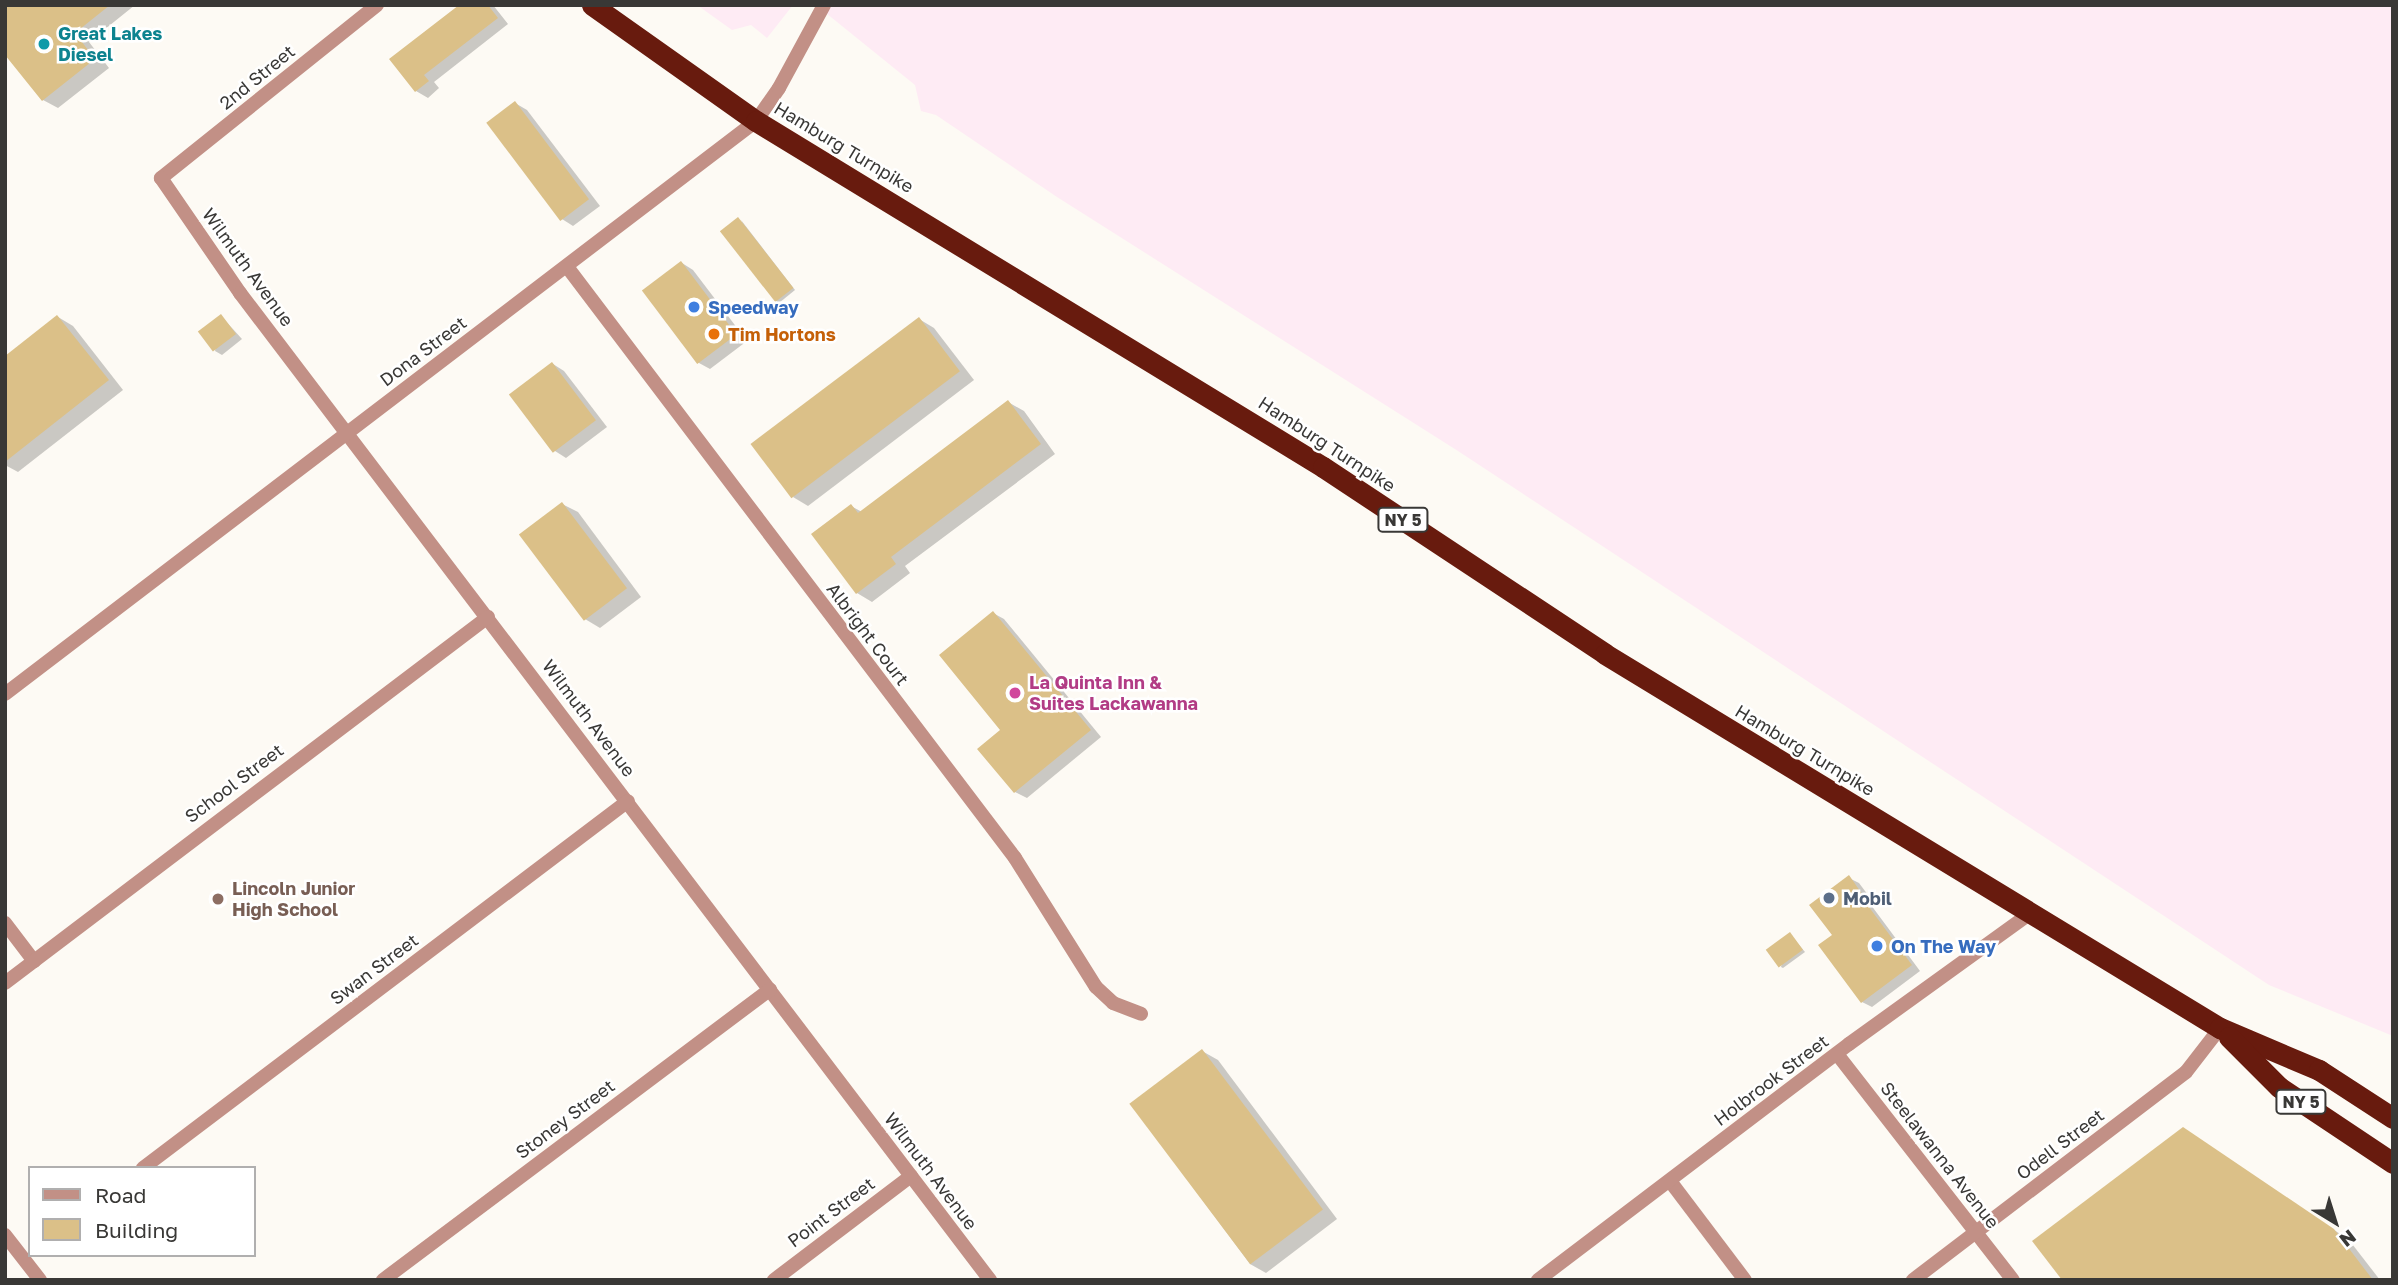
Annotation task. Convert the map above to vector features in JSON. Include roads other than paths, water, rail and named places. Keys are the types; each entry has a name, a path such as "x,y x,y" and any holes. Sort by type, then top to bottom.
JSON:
{"highway":[{"name":"Hamburg Turnpike","path":"592,5 756,121 1313,460 1605,654 2220,1028"},
{"name":"NY 5","path":"2220,1028 2319,1070 2393,1118"},
{"name":"NY 5","path":"2220,1028 2278,1087 2393,1163"}],"street":[{"name":"2nd Street","path":"161,178 377,5"},
{"name":"Dona Street","path":"5,694 347,432 568,268 756,121 779,88 824,5"},
{"name":"Wilmuth Avenue","path":"161,178 240,293 990,1280"},
{"name":"Albright Court","path":"568,268 1014,858 1096,987 1113,1003 1141,1014"},
{"name":"School Street","path":"5,983 488,617"},
{"name":"Swan Street","path":"146,1166 628,801"},
{"name":"Holbrook Street","path":"1538,1280 1837,1054 2029,914"},
{"path":"5,923 34,961"},
{"name":"Stoney Street","path":"383,1280 769,989"},
{"name":"Odell Street","path":"1913,1280 2186,1072 2220,1028"},
{"name":"Steelawanna Avenue","path":"1837,1054 2013,1280"},
{"name":"Point Street","path":"774,1280 911,1176"},
{"path":"1670,1181 1745,1280"},
{"path":"5,1235 27,1256 40,1280"}],"place":[{"name":"Great Lakes Diesel","path":"44,44"},
{"name":"Speedway","path":"694,307"},
{"name":"Tim Hortons","path":"714,334"},
{"name":"La Quinta Inn & Suites Lackawanna","path":"1015,693"},
{"name":"Mobil","path":"1829,898"},
{"name":"Lincoln Junior High School","path":"218,899"},
{"name":"On The Way","path":"1877,946"}]}
